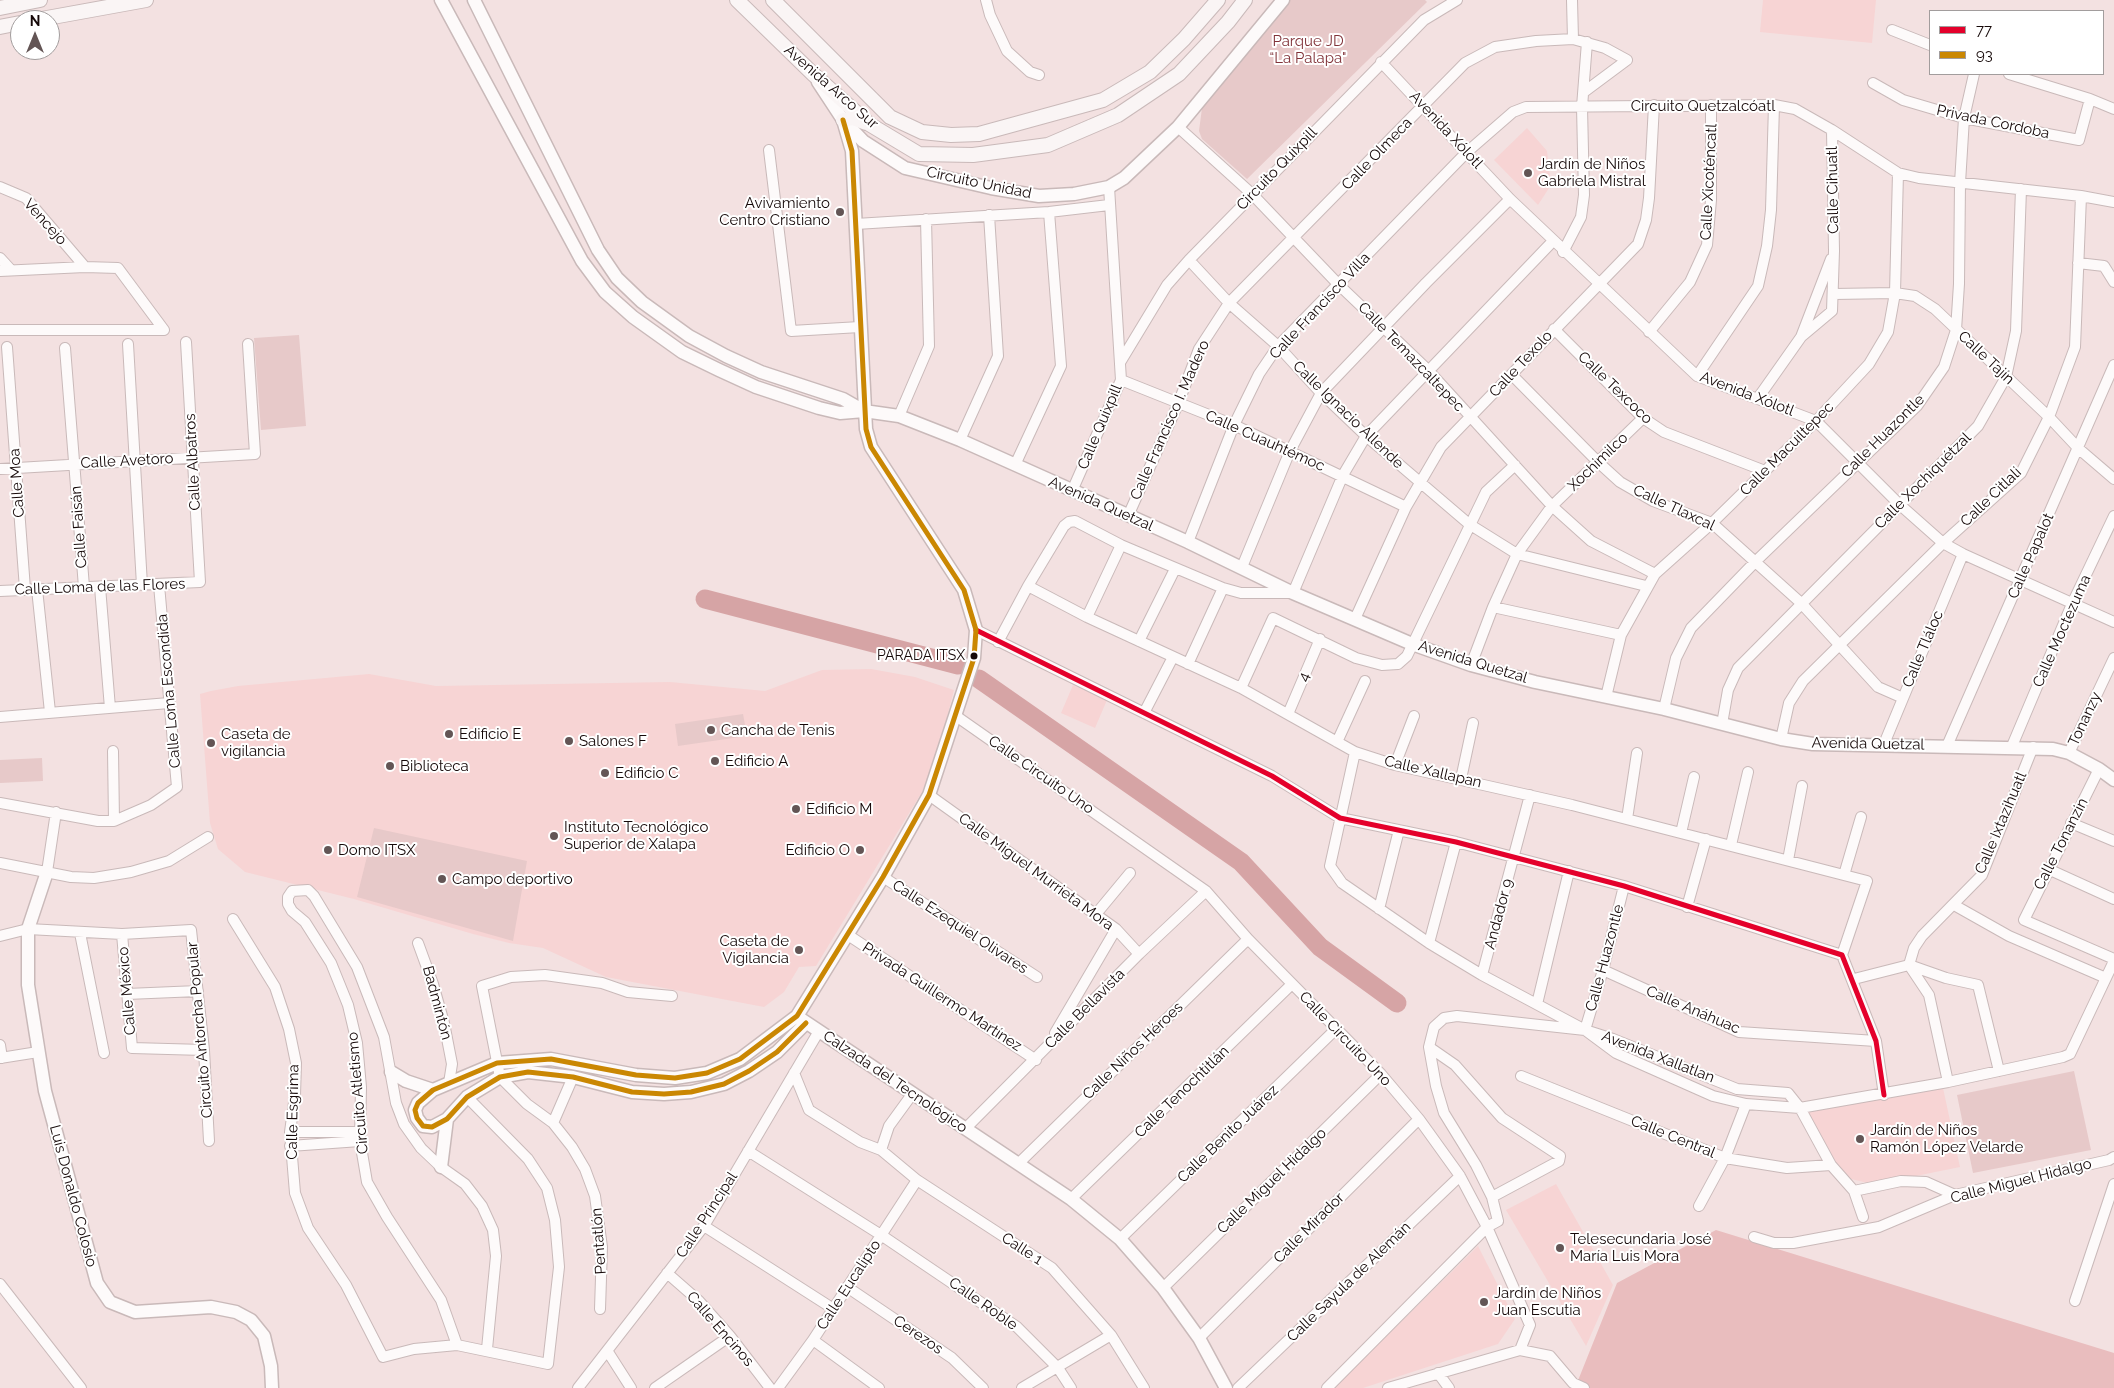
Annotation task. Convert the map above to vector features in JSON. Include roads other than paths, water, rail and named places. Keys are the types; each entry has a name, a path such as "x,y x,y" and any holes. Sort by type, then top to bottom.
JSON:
{"main road":[{"path":"0,8 40,0"},
{"path":"60,16 146,0"},
{"name":"Avenida Arco Sur","path":"736,0 813,74 869,124 919,154 973,155 1048,145 1118,115 1179,74 1228,22 1244,0"},
{"name":"Avenida Arco Sur","path":"773,0 890,116 922,132 970,135 1041,119 1103,100 1127,87 1157,66 1195,28 1218,0"},
{"path":"843,120 853,118 869,124"}],"street":[{"path":"441,0 582,261 605,292 633,317 682,352 756,387 840,414 864,411"},
{"path":"474,0 598,250 617,278 642,302 674,325 726,356 761,372 843,399 864,411"},
{"path":"784,0 787,15"},
{"path":"986,0 990,15 1007,51 1030,72 1040,75"},
{"name":"Circuito Unidad","path":"813,74 843,120 863,141 905,168 991,188 1039,196 1074,194 1109,187 1124,178 1178,127 1284,0"},
{"name":"Circuito Quixpill","path":"1121,361 1167,285 1189,260 1380,62 1424,20 1457,0"},
{"path":"1572,0 1573,39"},
{"path":"1892,30 1929,46"},
{"name":"Calle Olmeca","path":"1295,237 1465,63 1495,47 1536,41 1573,39 1605,48 1627,60 1584,92"},
{"path":"1563,252 1580,217 1584,196 1582,107 1586,42"},
{"name":"Avenida Xólotl","path":"1380,62 1424,106 1510,200 1563,252 1600,284 1697,376 1816,421 1899,504 1944,543 2020,581 2114,622"},
{"name":"Calle Huazontle","path":"1664,709 1676,658 1691,628 1756,561 1917,406 1944,367 1956,330 1959,284 1960,183 1964,118 1974,75"},
{"path":"2011,75 2114,109"},
{"name":"Privada Cordoba","path":"1873,83 1903,100 1964,118 2079,140 2090,101"},
{"name":"Circuito Quetzalcóatl","path":"1467,152 1513,112 1539,105 1582,107 1774,105 1795,109 1898,172 1919,178 2081,196 2114,202"},
{"name":"Calle Texolo","path":"1355,619 1406,507 1441,447 1638,244 1646,220 1650,198 1654,105"},
{"name":"Calle Xicoténcatl","path":"1649,332 1690,282 1707,245 1711,200 1712,105"},
{"path":"1697,376 1758,286 1767,246 1771,210 1774,105"},
{"path":"801,1020 740,1059 707,1073 675,1078 636,1075 551,1059 497,1063 466,1074 433,1090 418,1103 415,1110 419,1123 432,1127 447,1119 467,1097 500,1078 528,1072 573,1077 632,1092 664,1094 692,1092 724,1084 749,1071 777,1052 801,1020 929,795 974,658 976,630 964,590 871,447 864,411 852,152 843,120"},
{"name":"Calle Temazcaltepec","path":"1178,127 1252,194 1340,285 1428,370 1552,506 1591,541 1655,574"},
{"name":"Calle Cihuatl","path":"1801,337 1832,311 1834,251 1832,130"},
{"path":"769,150 791,331 860,327"},
{"name":"Calle Francisco Villa","path":"1188,542 1234,425 1259,374 1278,346 1340,285 1467,152"},
{"name":"Calle Macuiltepec","path":"1606,697 1621,635 1646,586 1655,574 1712,522 1816,421 1869,364 1888,332 1895,293 1898,172"},
{"name":"Vencejo","path":"0,186 26,198 85,266"},
{"name":"Calle Quixpill","path":"1072,491 1120,380 1121,361 1109,187"},
{"name":"Calle Xochiquétzal","path":"1722,724 1728,690 1738,668 1978,426 2006,377 2016,331 2020,189"},
{"name":"Calle Citlali","path":"1781,739 1789,703 1803,681 1944,543 2021,473 2049,417 2075,347 2081,196"},
{"path":"1242,567 1290,451 1321,393 1510,200"},
{"path":"856,224 1049,212 1109,205"},
{"path":"1015,466 1061,366 1049,212"},
{"path":"960,440 998,356 989,215"},
{"path":"899,416 929,346 926,219"},
{"name":"Calle Francisco I. Madero","path":"1128,516 1178,404 1199,349 1229,304 1295,237"},
{"path":"998,642 1028,586 1064,526 1075,521 1121,545 1223,588 1241,593 1293,593 1343,475 1366,436 1553,241"},
{"name":"Calle Cihuatl","path":"1758,398 1801,337 1834,251"},
{"path":"0,258 5,270 85,266 118,268 164,330 0,330"},
{"name":"Calle Ignacio Allende","path":"1189,260 1229,304 1278,346 1321,393 1366,436 1469,524"},
{"path":"2078,263 2104,266 2114,282"},
{"name":"Calle Tajín","path":"1834,294 1895,293 1915,296 1935,309 2049,417 2078,449 2114,479"},
{"name":"Calle Texcoco","path":"1554,329 1643,418 1664,432 1765,471"},
{"name":"Calle Albatros","path":"186,342 200,582"},
{"path":"128,344 142,585"},
{"name":"Calle Avetoro","path":"0,469 255,454 248,344"},
{"name":"Calle Moa","path":"7,347 24,589"},
{"name":"Calle Faisán","path":"65,348 84,587"},
{"name":"Calle Papalot","path":"1947,746 2114,364"},
{"name":"Calle Tlaxcal","path":"1512,375 1620,482 1653,501 1712,522 1801,603 1878,687 1903,698"},
{"name":"Calle Cuauhtémoc","path":"1120,380 1234,425 1343,475 1406,507"},
{"name":"Avenida Quetzal","path":"864,411 899,416 960,440 1188,542 1293,593 1412,644 1471,665 1534,682 1664,709 1781,739 1813,744 2012,746 2033,747 2069,753 2099,769 2114,780"},
{"name":"Xochimilco","path":"1471,665 1492,607 1517,554 1552,506 1643,418"},
{"path":"1241,688 1273,618 1356,658 1382,665 1398,664 1407,656 1486,492 1515,466"},
{"name":"Calle Moctezuma","path":"2012,746 2072,604 2114,516"},
{"path":"1469,524 1517,554 1646,586"},
{"path":"1087,617 1121,545"},
{"name":"Calle Tláloc","path":"1884,744 1963,554"},
{"path":"1139,641 1175,569"},
{"name":"Calle Loma de las Flores","path":"0,591 200,582"},
{"name":"Calle Loma Escondida","path":"0,803 98,821 114,821 151,805 177,787 159,585"},
{"path":"100,586 110,708"},
{"name":"Calle Xallapan","path":"1028,586 1087,617 1241,688 1355,752 1396,766 1530,795 1706,838 1866,881 1842,955"},
{"path":"37,588 50,712"},
{"path":"1188,664 1223,588"},
{"path":"1492,607 1621,635"},
{"path":"976,630 1272,776 1340,818 1456,842 1624,886 1842,955 1854,979 1876,1041 1884,1095"},
{"name":"4","path":"1288,714 1320,639"},
{"path":"1144,713 1174,657"},
{"name":"Tonanzy","path":"2069,753 2114,658"},
{"path":"1337,742 1365,681"},
{"path":"0,717 169,703"},
{"name":"Calle Circuito Uno","path":"956,716 1206,891 1248,939 1381,1074 1419,1119 1460,1176 1487,1228 1530,1326 1520,1350"},
{"path":"1396,766 1414,716"},
{"path":"1461,779 1473,723"},
{"name":"Calle Ixtazihuatl","path":"1909,965 1914,948 1922,936 1982,875 2033,747"},
{"path":"113,751 114,821"},
{"name":"Avenida Xallatlan","path":"1355,752 1330,866 1342,883 1429,943 1482,975 1585,1030 1613,1038 1736,1089 1788,1093 1800,1108"},
{"path":"1627,819 1637,753"},
{"name":"Calle Tonanzin","path":"2099,769 2024,920 2114,960"},
{"path":"1731,845 1748,772"},
{"path":"1681,833 1694,777"},
{"path":"1788,860 1802,786"},
{"name":"Calle Miguel Murrieta Mora","path":"929,795 1116,929 1139,954"},
{"name":"Andador 9","path":"1482,975 1530,795"},
{"path":"47,872 56,812"},
{"path":"1844,875 1861,817"},
{"path":"2071,823 2114,841"},
{"path":"1379,909 1399,830"},
{"path":"0,864 71,877 94,878 131,872 170,861 208,837"},
{"path":"1687,907 1706,838"},
{"path":"1429,943 1456,842"},
{"path":"2048,869 2114,899"},
{"path":"1537,1004 1569,871"},
{"name":"Luis Donaldo Colosio","path":"47,872 28,930 28,984 46,1091 96,1283 110,1302 135,1312 212,1307 236,1312 251,1320 264,1336 271,1366 272,1388"},
{"path":"1096,914 1130,873"},
{"name":"Calle Ezequiel Olivares","path":"883,877 1037,977"},
{"name":"Calle Huazontle","path":"1585,1030 1603,970 1624,886"},
{"name":"Circuito Atletismo","path":"457,1344 441,1300 387,1217 367,1182 360,1137 361,1086 359,1060 348,1005 331,963 305,922 292,911 288,904 288,897 292,891 308,890 314,896 353,959 384,1037 396,1103 404,1124 421,1148 441,1167 465,1184 482,1206 493,1230 496,1256 487,1349"},
{"name":"Calle Bellavista","path":"965,1129 1036,1060 1048,1044 1139,954 1206,891"},
{"path":"1954,905 2009,936 2106,978"},
{"name":"Calle Esgrima","path":"233,919 275,987 289,1030 296,1063 290,1146 295,1193 308,1228 346,1285 383,1357 414,1348 457,1344"},
{"path":"1048,1044 1116,929"},
{"name":"Circuito Antorcha Popular","path":"0,936 28,930 122,934 190,930 204,1050 209,1141"},
{"path":"80,933 104,1053"},
{"name":"Calle México","path":"122,934 132,1048 204,1050"},
{"name":"Privada Guillermo Martínez","path":"848,935 1036,1060"},
{"name":"Calle Niños Héroes","path":"1019,1163 1248,939"},
{"name":"Badmintón","path":"418,943 434,984 452,1064"},
{"path":"1327,1388 1487,1228 1498,1222 1492,1197 1476,1165 1444,1113 1429,1047 1434,1027 1444,1018 1451,1017 1585,1030 1616,1053 1713,1096 1746,1104 1800,1108 1884,1095 2070,1054 2114,960"},
{"path":"1854,979 1909,965 1946,978 1978,985 1999,1071"},
{"path":"1909,965 1929,995 1948,1082"},
{"name":"Calle Anáhuac","path":"1603,970 1739,1032 1876,1041"},
{"path":"500,1078 482,986 511,978 545,975 602,983 628,992 672,996"},
{"name":"Calle Tenochtitlán","path":"1071,1199 1292,984"},
{"path":"127,994 198,991"},
{"name":"Calzada del Tecnológico","path":"801,1020 819,1031 910,1098 965,1129 1019,1163 1071,1199 1120,1239 1163,1288 1200,1338 1226,1388"},
{"name":"Calle Benito Juárez","path":"1120,1239 1336,1029"},
{"name":"Calle Principal","path":"578,1388 608,1352 704,1226 819,1031"},
{"path":"0,1045 1,1058 38,1052"},
{"path":"1429,1047 1455,1065 1502,1118 1560,1156 1559,1161 1492,1197"},
{"path":"449,1083 452,1064 466,1074"},
{"path":"391,1072 406,1081 433,1090"},
{"name":"Calle 1","path":"794,1073 809,1110 860,1142 881,1150 917,1180 1052,1268 1111,1336 1144,1388"},
{"name":"Calle Miguel Hidalgo","path":"1163,1288 1381,1074"},
{"name":"Calle Central","path":"1521,1076 1725,1158 1787,1168 1831,1165"},
{"path":"553,1123 573,1077"},
{"name":"Pentatlón","path":"500,1078 527,1104 553,1123 576,1154 595,1196 602,1246 600,1309"},
{"path":"1729,1100 1736,1089"},
{"path":"457,1344 487,1349 548,1364 559,1267 555,1220 547,1188 528,1159 467,1097"},
{"path":"881,1150 890,1126 910,1098"},
{"path":"1699,1206 1725,1158 1746,1104"},
{"path":"1800,1108 1831,1165 1854,1191 1863,1217"},
{"path":"441,1167 447,1119"},
{"name":"Calle Mirador","path":"1200,1338 1419,1119"},
{"path":"290,1132 360,1137"},
{"path":"290,1146 360,1137"},
{"name":"Calle Roble","path":"748,1150 881,1235 1017,1327 1058,1368 1071,1388"},
{"name":"Calle Miguel Hidalgo","path":"1754,1237 1774,1242 1793,1243 1879,1228 1955,1195 2112,1161"},
{"name":"Calle Sayula de Alemán","path":"1238,1388 1460,1176"},
{"name":"Calle Eucalipto","path":"778,1388 813,1340 832,1308 848,1287 917,1180"},
{"path":"1854,1191 1901,1182 1926,1182 1955,1195"},
{"path":"2075,1301 2114,1184"},
{"path":"704,1226 832,1308"},
{"name":"Calle Encinos","path":"667,1273 699,1301 730,1336 770,1388"},
{"path":"0,1284 81,1388"},
{"name":"Cerezos","path":"848,1287 952,1358 983,1388"},
{"path":"655,1388 730,1336"},
{"path":"1022,1388 1111,1336"},
{"path":"813,1340 879,1388"},
{"path":"1388,1388 1520,1350 1550,1356 1573,1383 1584,1388"},
{"path":"608,1352 630,1388"},
{"path":"1438,1373 1449,1388"}],"waterway":[{"path":"705,599 958,665"},
{"path":"979,679 1241,862 1320,947 1397,1003"}],"place":[{"name":"Jardín de Niños Gabriela Mistral","path":"1528,173"},
{"name":"Avivamiento Centro Cristiano","path":"840,212"},
{"name":"PARADA ITSX","path":"974,656"},
{"name":"Cancha de Tenis","path":"711,730"},
{"name":"Edificio E","path":"449,734"},
{"name":"Salones F","path":"569,741"},
{"name":"Caseta de vigilancia","path":"211,743"},
{"name":"Edificio A","path":"715,761"},
{"name":"Biblioteca","path":"390,766"},
{"name":"Edificio C","path":"605,773"},
{"name":"Edificio M","path":"796,809"},
{"name":"Instituto Tecnológico Superior de Xalapa","path":"554,836"},
{"name":"Domo ITSX","path":"328,850"},
{"name":"Edificio O","path":"860,850"},
{"name":"Campo deportivo","path":"442,879"},
{"name":"Caseta de Vigilancia","path":"799,950"},
{"name":"Jardín de Niños Ramón López Velarde","path":"1860,1139"},
{"name":"Telesecundaria José María Luis Mora","path":"1560,1248"},
{"name":"Jardín de Niños Juan Escutia","path":"1484,1302"}],"park label":[{"name":"Parque JD “La Palapa\"","path":"1308,50"}]}
